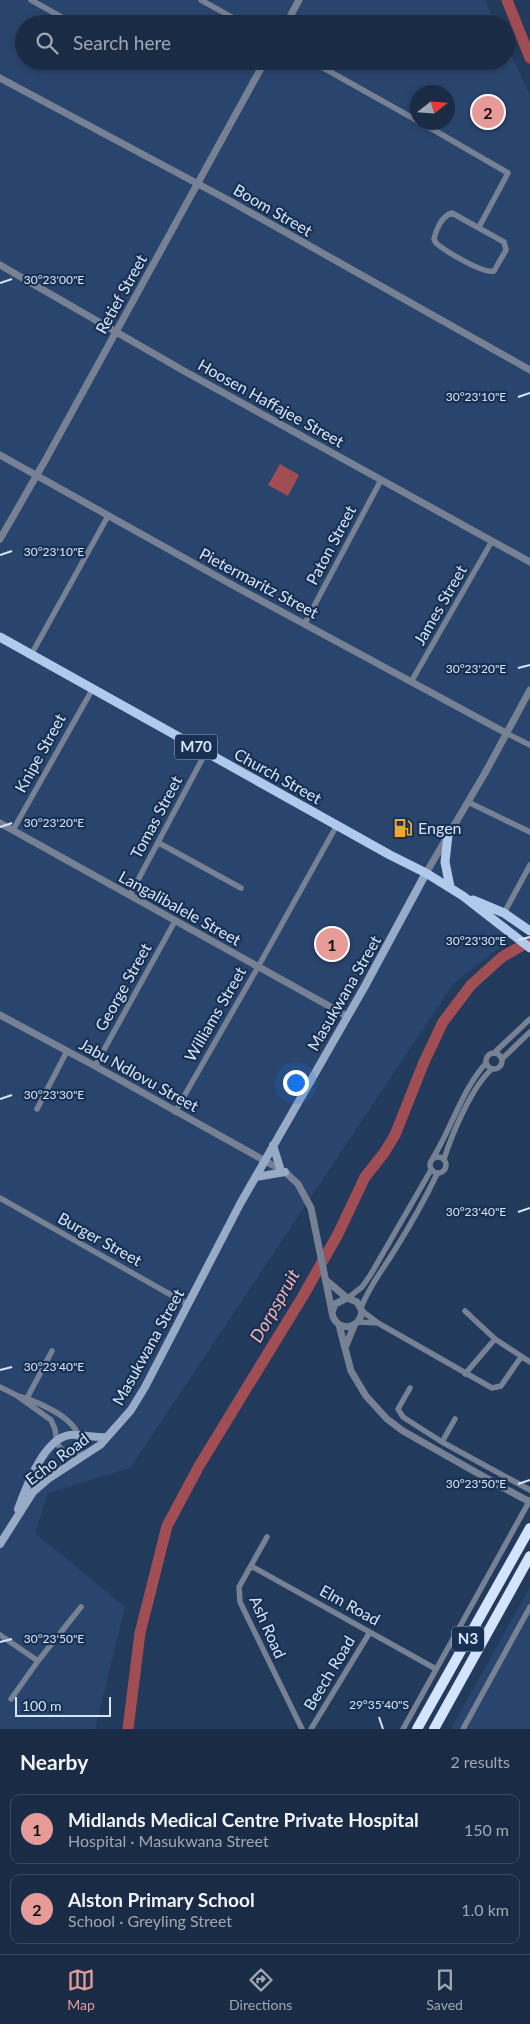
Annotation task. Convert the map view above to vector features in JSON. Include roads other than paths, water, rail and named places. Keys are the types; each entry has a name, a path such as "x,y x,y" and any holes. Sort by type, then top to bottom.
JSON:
{"highway":[{"name":"N3","path":"417,1729 530,1528"},
{"name":"N3","path":"434,1729 530,1556"}],"main road":[{"name":"Church Street","path":"0,638 450,887 530,948"},
{"path":"448,835 445,862 450,887"},
{"name":"Masukwana Street","path":"106,1437 120,1424 145,1387 264,1159 274,1145 426,873"},
{"name":"Church Street","path":"463,896 504,913 528,930"},
{"path":"256,1177 283,1170 274,1145"},
{"name":"Echo Road","path":"14,1520 24,1493 44,1454 56,1440 72,1435 95,1438 106,1437"},
{"name":"Echo Road","path":"0,1544 33,1492 93,1450 106,1437"}],"street":[{"path":"31,0 58,15"},
{"path":"201,0 228,15"},
{"path":"291,15 299,0"},
{"name":"Retief Street","path":"0,539 260,70"},
{"path":"327,70 410,117"},
{"name":"Boom Street","path":"0,78 198,184 530,370"},
{"path":"433,130 508,173 479,227"},
{"path":"450,213 479,227 505,244 506,250 493,271 487,271 469,263 438,246 434,236 443,219 450,213"},
{"name":"Hoosen Haffajee Street","path":"0,265 116,332 530,562"},
{"name":"Pietermaritz Street","path":"0,455 506,733"},
{"name":"Paton Street","path":"305,623 381,480"},
{"path":"31,655 108,516"},
{"name":"James Street","path":"411,682 492,541"},
{"name":"Knipe Street","path":"13,830 92,690"},
{"name":"Masukwana Street","path":"426,873 530,690"},
{"path":"506,733 530,745"},
{"name":"Tomas Street","path":"130,895 206,752"},
{"path":"468,802 530,832"},
{"name":"Langalibalele Street","path":"0,823 347,1016"},
{"name":"Williams Street","path":"175,1112 337,825"},
{"path":"159,843 241,888"},
{"path":"504,913 530,865"},
{"name":"George Street","path":"95,1066 175,921"},
{"name":"Jabu Ndlovu Street","path":"0,1015 283,1170 298,1184 306,1195 315,1221 332,1312"},
{"path":"345,1348 370,1287 401,1241 434,1172 430,1162 443,1143 475,1078 486,1063 488,1055 495,1052 530,1019"},
{"path":"434,1172 442,1173 445,1169 444,1159 473,1094 482,1079 492,1069 500,1067 503,1058 530,1032"},
{"path":"37,1109 67,1051"},
{"path":"495,1052 503,1058"},
{"path":"486,1063 492,1069"},
{"path":"434,1158 444,1159"},
{"path":"403,1729 530,1501 403,1431 387,1419 358,1384 349,1365 339,1325 333,1317 332,1312 335,1304 362,1288 434,1172"},
{"name":"Burger Street","path":"0,1198 187,1304"},
{"path":"326,1279 348,1298 357,1302 361,1309 378,1323 492,1388 498,1388 521,1357"},
{"path":"465,1311 495,1339 530,1362"},
{"path":"339,1325 344,1327 356,1324 378,1323"},
{"path":"466,1374 495,1339"},
{"path":"26,1400 52,1351"},
{"path":"0,1386 67,1420 78,1436 77,1460"},
{"path":"410,1388 398,1409 400,1415 442,1442 530,1490"},
{"path":"26,1400 51,1420 55,1429 56,1440 62,1450 77,1460"},
{"path":"442,1442 455,1419"},
{"name":"Ash Road","path":"267,1537 239,1587 240,1602 302,1729"},
{"name":"Elm Road","path":"251,1566 436,1669"},
{"path":"11,1700 38,1661 81,1607"},
{"path":"462,1729 530,1608"},
{"name":"Beech Road","path":"311,1729 370,1632"},
{"path":"0,1635 38,1661"}],"waterway":[{"name":"Dorpspruit","path":"507,0 513,15"},
{"name":"Dorpspruit","path":"515,20 530,58"},
{"name":"Dorpspruit","path":"128,1729 140,1633 167,1526 199,1466 303,1296 338,1234 365,1177 384,1153 395,1135 424,1062 443,1022 471,985 502,957 530,941"}],"place":[{"name":"Alston Primary School","path":"488,112"},
{"name":"Engen","path":"403,828"},
{"name":"Midlands Medical Centre Private Hospital","path":"332,944"}]}
